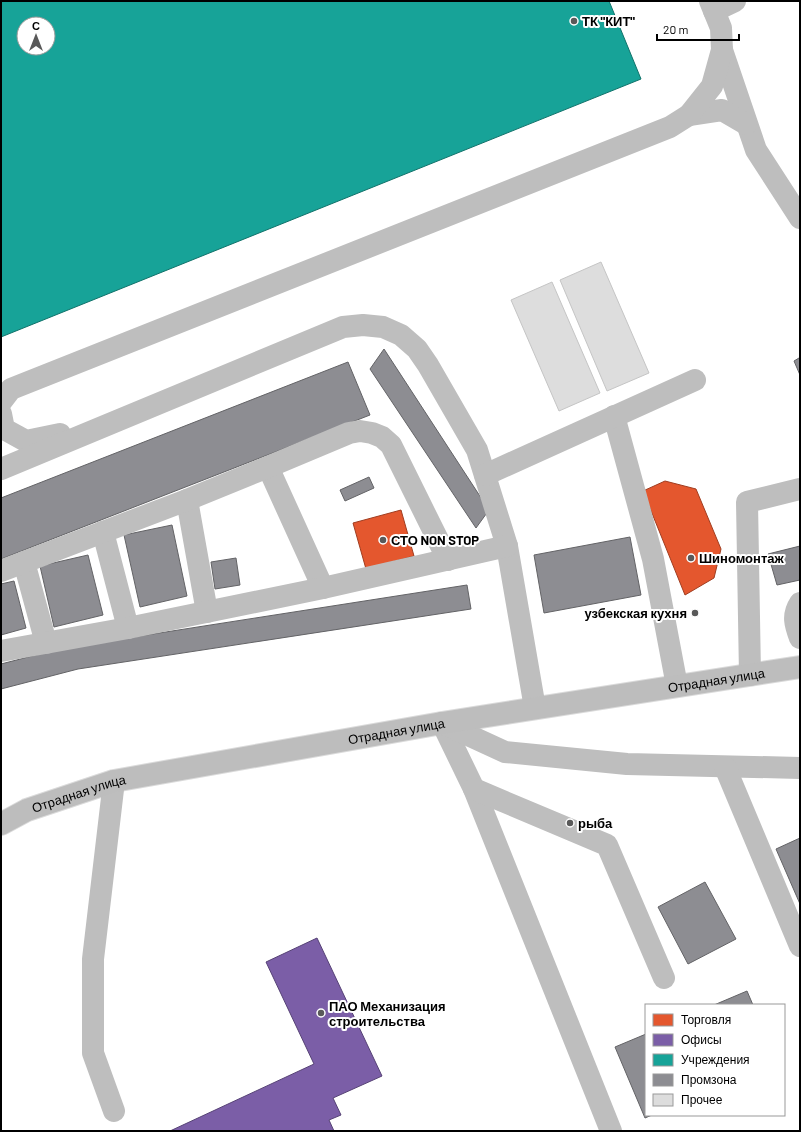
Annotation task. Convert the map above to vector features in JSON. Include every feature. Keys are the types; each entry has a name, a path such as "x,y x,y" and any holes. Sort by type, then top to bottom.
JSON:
{"main road":[{"name":"Отрадная улица","path":"1,824 27,810 114,781 442,723 800,667"}],"lane":[{"path":"735,1 712,6 721,28 722,50 756,150 800,218"},
{"path":"1,402 11,389 670,127 689,115 712,86 722,50"},
{"path":"689,115 722,110 746,124"},
{"path":"1,469 343,327 363,324 383,327 402,335 417,348 477,450 507,546 535,708"},
{"path":"485,475 695,380"},
{"path":"1,414 4,429 26,441 120,420"},
{"path":"614,416 653,559 677,686"},
{"path":"1,572 187,500 349,433 360,431 372,433 382,437 391,445 448,560"},
{"path":"268,467 324,588"},
{"path":"750,675 747,502 800,489"},
{"path":"187,500 207,612"},
{"path":"103,532 128,628"},
{"path":"1,651 128,628 324,588 507,546"},
{"path":"24,562 46,643"},
{"path":"800,603 794,618 795,627 800,638"},
{"path":"442,723 505,752 627,764 800,768"},
{"path":"442,723 474,789 611,1131"},
{"path":"725,767 800,946"},
{"path":"114,781 93,959 93,1053 114,1111"},
{"path":"474,789 607,845 664,978"}],"building: Торговля":[{"path":"665,481 696,489 721,549 714,578 685,595 643,491"},
{"name":"СТО NON STOP","path":"401,510 414,556 366,569 353,523"}],"building: Офисы":[{"name":"ПАО Механизация строительства","path":"317,938 382,1076 333,1098 341,1115 329,1120 334,1131 170,1131 314,1064 266,962"}],"building: Учреждения":[{"path":"1,1 609,1 641,79 1,337"}],"building: Промзона":[{"path":"384,349 489,510 476,528 370,369"},
{"path":"800,358 800,375 794,361"},
{"path":"348,362 370,415 1,559 1,498"},
{"path":"369,477 374,488 345,501 340,490"},
{"path":"172,525 187,596 140,607 124,535"},
{"path":"630,537 641,595 544,613 534,555"},
{"path":"800,546 800,580 777,585 768,554"},
{"path":"88,555 103,615 54,627 40,566"},
{"path":"236,558 240,585 215,589 211,562"},
{"path":"14,581 26,628 1,635 1,584"},
{"path":"467,585 471,609 78,669 1,689 1,664 63,648"},
{"path":"800,838 800,904 776,849"},
{"path":"705,882 736,939 688,964 658,907"},
{"path":"747,991 753,1004 716,1004"},
{"path":"645,1034 645,1116 650,1116 645,1118 615,1047"}],"building: Прочее":[{"path":"601,262 649,373 607,391 560,280"},
{"path":"552,282 600,393 559,411 511,300"}],"place":[{"name":"ТК \"КИТ\"","path":"574,21"},
{"name":"СТО NON STOP","path":"383,540"},
{"name":"Шиномонтаж","path":"691,558"},
{"name":"узбекская кухня","path":"695,613"},
{"name":"рыба","path":"570,823"},
{"name":"ПАО Механизация строительства","path":"321,1013"}]}
